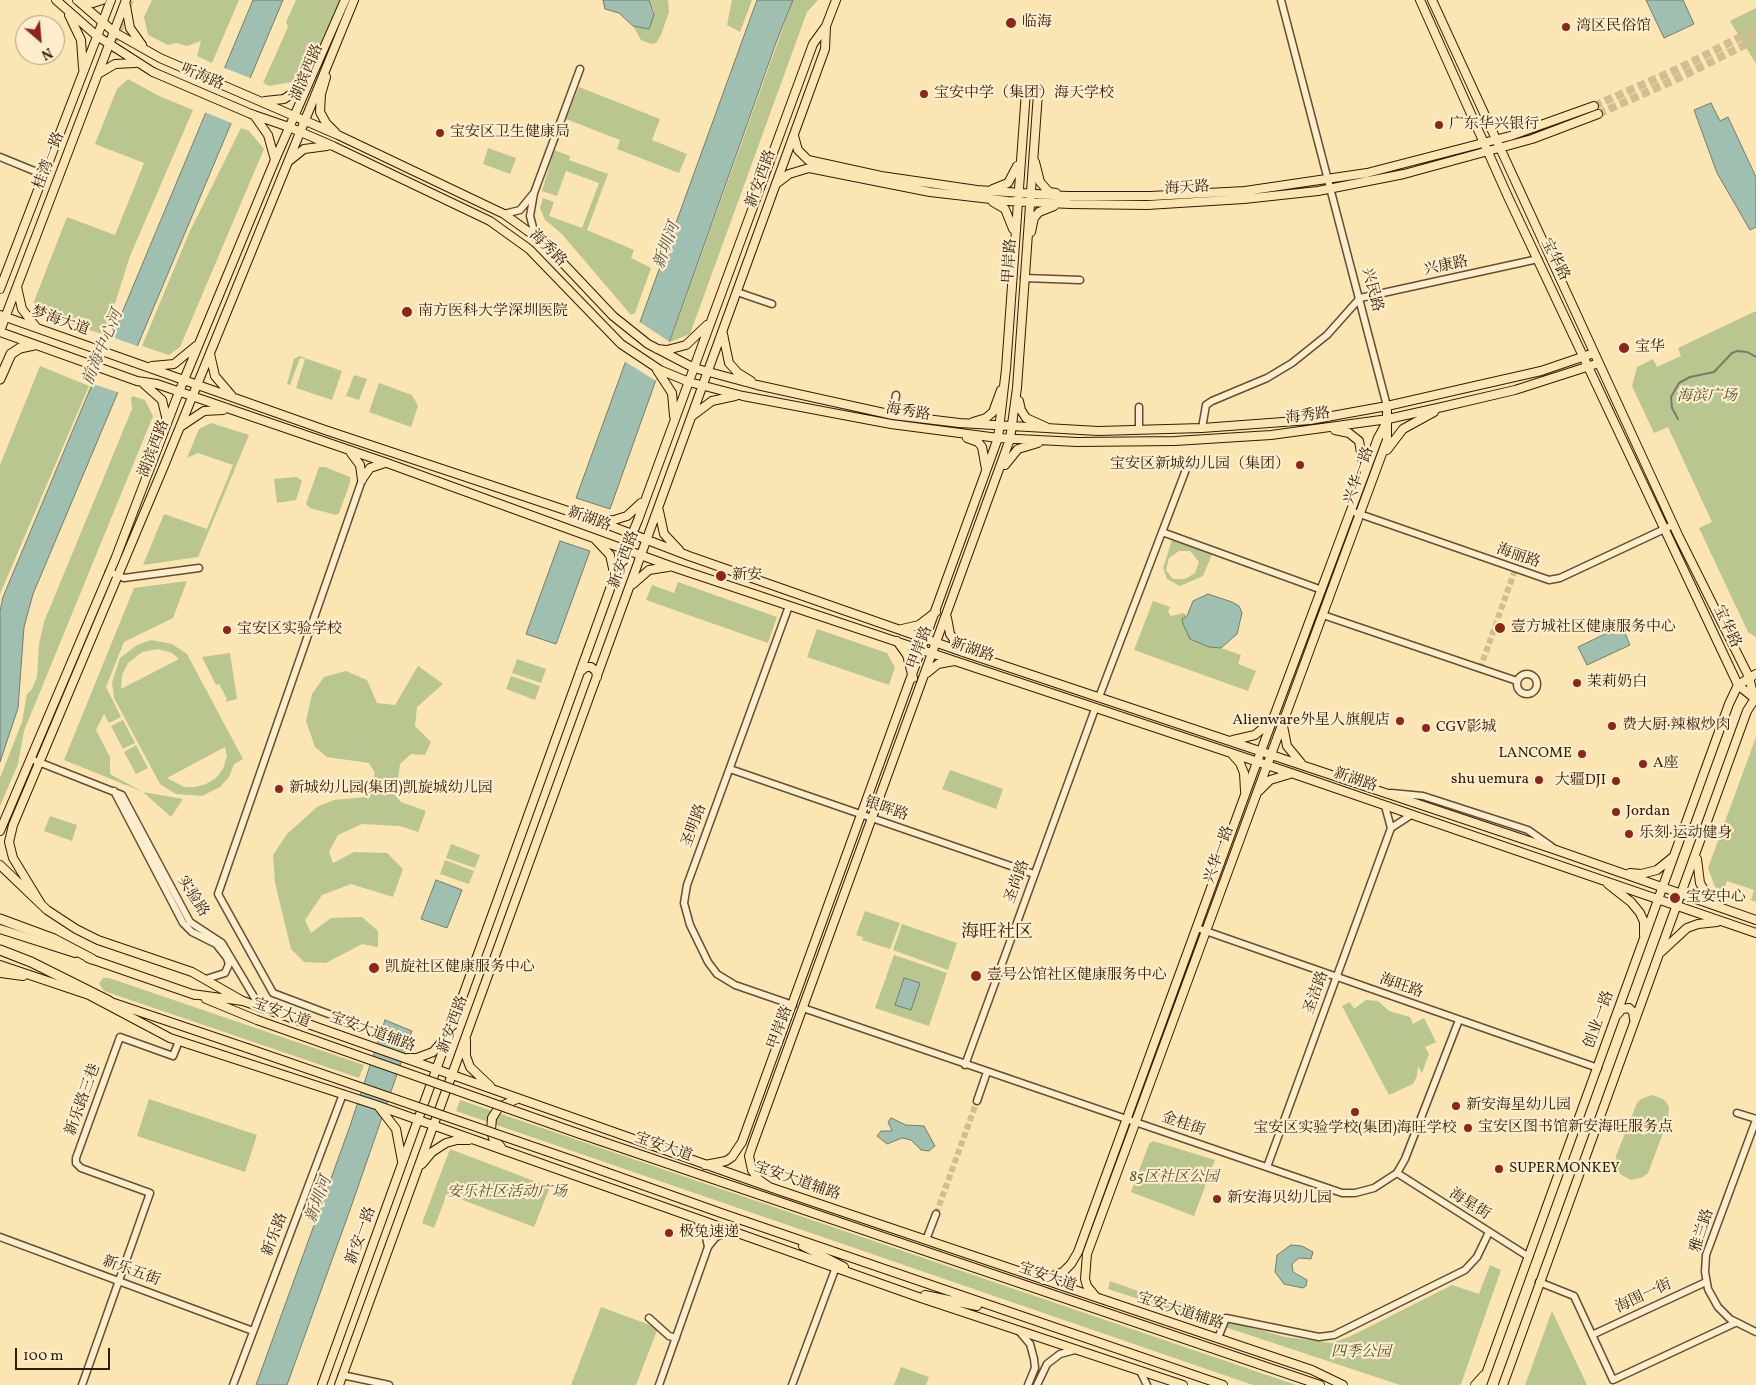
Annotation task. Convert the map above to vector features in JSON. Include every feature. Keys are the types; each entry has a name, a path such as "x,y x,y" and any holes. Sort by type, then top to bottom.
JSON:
{"highway":[{"path":"0,379 11,354 20,348 34,345"},
{"path":"0,919 54,938 92,959"},
{"path":"0,950 31,962 109,1001"}],"main road":[{"name":"听海路","path":"56,0 97,36 140,65 252,114 289,127"},
{"name":"听海路","path":"77,0 114,32 160,58 293,116"},
{"path":"77,0 93,3 102,0"},
{"name":"桂湾一路","path":"0,289 111,0"},
{"path":"126,0 126,16 130,28 147,50"},
{"name":"桂湾一路","path":"0,331 3,316 17,287 126,0"},
{"name":"湖滨西路","path":"0,831 109,572 179,392 293,116 345,0"},
{"name":"湖滨西路","path":"41,904 17,867 10,851 11,832 354,0"},
{"name":"新安西路","path":"427,1097 614,578 689,382 807,60 813,44 826,26 836,0"},
{"name":"宝华路","path":"1420,0 1538,260 1738,685 1755,698"},
{"name":"宝华路","path":"1432,0 1706,596 1753,676 1755,698"},
{"path":"64,7 82,40 83,72"},
{"name":"新安西路","path":"441,1102 825,49 826,26"},
{"path":"333,50 319,102 322,117 338,135"},
{"path":"807,60 819,64"},
{"path":"98,74 120,63 140,65"},
{"path":"260,100 270,102 285,98 309,81"},
{"name":"甲岸路","path":"705,1164 726,1161 738,1151 987,474 1001,427 1026,92 1038,93 1013,428 998,477 947,618 749,1156 752,1170 758,1179 768,1186"},
{"name":"海天路","path":"775,186 789,174 808,168 921,190 1017,202 1029,198 1067,196 1198,194 1245,191 1329,180 1398,167 1496,140 1594,106"},
{"path":"252,114 268,136 275,160"},
{"name":"海天路","path":"794,130 798,150 808,160 881,176 977,190 1018,193 1029,198 1070,204 1192,203 1332,189 1404,174 1488,152 1551,132 1598,114"},
{"name":"海秀路","path":"293,116 350,140 504,214 535,235 627,328 656,349 666,352 694,368 757,385 893,415 1001,427 1060,430 1202,428 1310,420 1482,386 1594,353"},
{"name":"海秀路","path":"289,127 464,207 510,234 539,259 621,344 660,371 689,382 742,396 891,424 950,433 1048,441 1175,441 1318,430 1388,419 1484,398 1538,384 1599,363"},
{"path":"343,151 342,143 350,140"},
{"path":"286,164 304,149 317,146 333,146"},
{"path":"1033,151 1037,173 1043,186 1049,192 1067,196"},
{"path":"977,190 993,190 1008,183 1015,172 1021,152"},
{"path":"986,199 1005,210 1011,221 1014,237"},
{"path":"1025,256 1033,223 1039,212 1054,206 1070,204"},
{"path":"0,280 6,273"},
{"path":"17,287 26,316 40,330"},
{"name":"梦海大道","path":"3,316 196,384"},
{"path":"666,352 689,343 710,322"},
{"name":"梦海大道","path":"0,331 66,357 137,381 156,384 179,392"},
{"path":"723,332 729,363 735,370 757,385"},
{"path":"143,365 164,366 174,364 199,344"},
{"path":"212,345 210,361 214,373 233,397"},
{"path":"959,423 982,420 990,415 996,407 1006,369"},
{"path":"660,371 672,392 674,422"},
{"path":"137,381 158,395 164,403 167,422"},
{"name":"新湖路","path":"196,384 598,521 689,556 963,652 1556,850 1756,920"},
{"path":"1482,386 1487,386 1490,392 1484,398"},
{"path":"1017,388 1020,410 1026,418 1043,426 1060,430"},
{"name":"新湖路","path":"179,392 387,463 676,568 934,652 1095,709 1294,774 1756,933"},
{"path":"691,418 715,400 742,396"},
{"name":"兴华一路","path":"1098,1299 1087,1286 1085,1264 1257,795 1283,719 1377,469 1387,440 1387,406"},
{"path":"1377,469 1397,435 1411,424 1442,407"},
{"path":"178,429 204,411 232,410"},
{"path":"266,422 263,420 263,414 271,410"},
{"path":"1614,421 1616,415 1621,414 1624,417"},
{"name":"兴华一路","path":"1043,1280 1063,1272 1074,1260 1244,802 1274,716 1378,438 1388,419"},
{"path":"1318,430 1342,430 1355,436 1362,450 1365,474"},
{"path":"950,433 980,445 985,455 987,474"},
{"path":"998,477 1014,452 1023,447 1048,441"},
{"path":"346,450 358,461 362,480"},
{"path":"362,480 370,468 387,463"},
{"path":"598,521 614,520 627,516 637,508 647,492"},
{"path":"659,507 660,524 664,534 673,545 689,556"},
{"path":"589,535 610,555 614,566 614,578"},
{"path":"626,596 634,582 643,573 660,567 676,568"},
{"path":"952,570 956,577 963,573"},
{"path":"900,630 919,624 937,611"},
{"path":"947,618 950,634 963,652"},
{"path":"1718,642 1722,646 1727,646 1730,642 1730,637"},
{"path":"896,640 907,655 913,678"},
{"path":"925,677 932,667 938,664 958,661"},
{"path":"580,672 586,667 591,667 596,671 597,677"},
{"path":"1008,678 1004,671 1012,668"},
{"name":"创业一路","path":"1482,1385 1660,900 1727,709 1738,685 1753,676"},
{"path":"1285,687 1287,692 1294,691"},
{"path":"1503,1385 1746,711 1755,698"},
{"path":"1227,740 1244,739 1255,735 1264,729 1274,716"},
{"path":"1283,719 1287,746 1296,759 1308,767"},
{"path":"1167,732 1175,728 1171,721"},
{"path":"1228,752 1237,759 1244,773 1244,802"},
{"path":"1257,795 1270,780 1294,774"},
{"path":"10,808 12,814 18,812"},
{"path":"1229,841 1235,838 1239,844"},
{"path":"1612,870 1641,874 1657,870 1670,861 1679,847"},
{"path":"1697,849 1697,875 1704,890 1714,902 1728,910"},
{"path":"0,865 41,904 65,923 98,940 206,979 243,1001"},
{"path":"1603,880 1631,902 1640,913 1645,926 1643,945"},
{"path":"1658,955 1676,936 1687,928 1706,922 1724,922"},
{"name":"宝安大道","path":"0,928 192,994 257,1020 580,1134 1320,1385"},
{"path":"0,965 248,1048 762,1228 1223,1385"},
{"path":"0,973 41,979"},
{"path":"192,994 243,1001"},
{"path":"88,995 155,1032 178,1041 376,1105 390,1114 419,1120 484,1142 905,1292 1183,1385"},
{"name":"宝安大道辅路","path":"243,1001 862,1219 1312,1370 1343,1385"},
{"path":"1616,1017 1622,1009 1629,1008 1633,1012 1634,1021"},
{"path":"400,1057 417,1058 433,1052 442,1043 453,1025"},
{"path":"468,1028 465,1044 470,1067 477,1076 497,1092"},
{"path":"776,1050 777,1055 780,1057 786,1053"},
{"name":"新安一路","path":"322,1385 427,1097"},
{"path":"502,1149 493,1138 490,1130 492,1118 499,1107 517,1099"},
{"name":"新安一路","path":"339,1385 441,1102"},
{"path":"390,1114 398,1136 403,1163"},
{"path":"416,1172 432,1152 446,1143 464,1139 484,1142"},
{"path":"772,1199 862,1219"},
{"path":"762,1228 834,1260 858,1275"},
{"path":"982,1260 1041,1291"},
{"path":"905,1292 946,1298 1023,1317"},
{"path":"1475,1385 1487,1372"},
{"path":"1286,1374 1291,1385"}],"street":[{"name":"兴民路","path":"1281,0 1332,189 1387,406"},
{"path":"535,235 530,216 534,194 580,69"},
{"path":"0,157 44,175"},
{"path":"504,214 520,210 534,194"},
{"name":"兴康路","path":"1360,298 1538,260"},
{"path":"1024,278 1080,280"},
{"path":"737,292 772,304"},
{"path":"1202,428 1206,405 1267,378 1292,363 1328,335 1360,298"},
{"path":"893,415 896,395"},
{"path":"1139,407 1139,430"},
{"path":"1100,697 1190,458"},
{"path":"362,480 218,894 273,994 363,1027"},
{"name":"海丽路","path":"1351,511 1549,580 1560,578 1673,525"},
{"path":"1162,532 1322,590"},
{"path":"109,572 124,578 199,568"},
{"name":"圣明路","path":"788,606 684,897 686,914 708,962 721,977 735,985 792,1005"},
{"path":"1323,615 1517,681"},
{"name":"圣尚路","path":"964,1064 1095,709"},
{"name":"实验路","path":"31,759 114,791 124,798 190,922 222,943 260,1007"},
{"name":"银晖路","path":"730,769 1034,874"},
{"name":"实验路","path":"114,791 184,923 192,932 216,944 227,958 228,967 225,973 206,979"},
{"path":"1385,806 1391,828 1411,815"},
{"name":"圣洁路","path":"1267,1167 1391,828"},
{"name":"海旺路","path":"1197,928 1598,1068"},
{"name":"金桂街","path":"803,1008 1342,1193 1355,1193 1374,1188 1397,1173"},
{"path":"1397,1173 1405,1159 1458,1020"},
{"name":"新乐路三巷","path":"119,1281 150,1193 81,1168 77,1165 76,1158 120,1037 173,1056 178,1041"},
{"path":"977,1101 987,1072"},
{"name":"新乐路","path":"232,1385 343,1094"},
{"path":"1737,1113 1756,1120"},
{"name":"雅兰路","path":"1756,1120 1706,1255 1706,1282 1718,1307 1736,1323 1756,1332"},
{"name":"海星街","path":"1397,1173 1529,1257"},
{"path":"926,1240 936,1214"},
{"path":"693,1216 705,1232 708,1247"},
{"path":"659,1385 708,1247 712,1240 722,1233 734,1231"},
{"path":"1218,1338 1226,1318 1319,1337 1334,1335 1465,1270 1477,1257 1489,1232"},
{"name":"新乐五街","path":"0,1236 253,1331"},
{"path":"792,1385 836,1267"},
{"path":"82,1385 119,1281"},
{"path":"1539,1282 1573,1295 1613,1380 1736,1323"},
{"name":"海围一街","path":"1592,1335 1706,1282"},
{"path":"649,1318 669,1336 676,1338"},
{"path":"1019,1331 1030,1344 1034,1359 1034,1368 1028,1385"},
{"path":"1037,1385 1047,1364 1060,1354 1076,1350"},
{"path":"1140,1371 1147,1385"},
{"path":"342,1375 389,1385"}],"green space":[{"path":"152,0 239,0 212,63 197,56 201,41 187,46 176,43 168,45 148,35 144,17"},
{"path":"296,0 342,0 309,75 302,80 269,86 263,83 288,27 286,22"},
{"path":"649,0 668,0 669,12 661,35 656,43 651,44 641,40 633,26 649,28 654,11"},
{"path":"732,0 752,0 740,32 727,25"},
{"path":"793,0 818,0 807,12 690,334 670,342"},
{"path":"1756,8 1756,64 1730,21"},
{"path":"128,79 159,96 193,110 130,256 105,335 38,313 33,304 67,217 115,235 144,163 95,144 117,89"},
{"path":"579,87 660,119 652,140 687,154 679,173 617,149 620,140 566,119"},
{"path":"241,128 249,131 264,149 180,347 169,355 142,346 189,233"},
{"path":"488,148 516,158 510,174 483,164"},
{"path":"554,150 570,156 569,160 608,174 587,230 634,250 631,258 651,268 635,313 631,315 561,233 545,220 540,208 543,198 554,202 549,216 582,228 599,183 566,171 557,196 542,191"},
{"name":"海滨广场","path":"1756,311 1756,637 1748,632 1699,528 1712,522 1668,427 1654,433 1632,386 1637,367 1653,359 1657,367 1681,356 1678,348"},
{"path":"299,356 342,371 332,400 296,388 305,359 300,358 290,385 287,384 294,359"},
{"path":"40,366 89,386 0,594 0,465"},
{"path":"354,375 367,379 359,400 346,396"},
{"path":"379,383 412,395 418,406 411,427 369,412"},
{"path":"133,396 145,400 153,416 24,731 18,764 0,806 0,778 22,722 27,694 32,689 37,677 39,644 44,622 132,409 131,398"},
{"path":"211,423 249,435 198,557 143,565 164,514 207,529 233,465 198,453 187,458 199,429"},
{"path":"319,467 325,467 350,477 350,483 339,513 336,515 310,508 306,504"},
{"path":"297,477 302,481 296,500 277,503 274,479"},
{"path":"1172,540 1212,554 1203,576 1180,586 1167,579 1163,568","holes":["1179,551 1190,551 1199,562 1195,573 1185,579 1173,579 1166,570 1169,558"]},
{"path":"187,581 173,618 124,642 106,687 121,717 109,723 104,714 96,730 110,757 110,774 143,792 64,760 134,588"},
{"path":"678,582 777,617 768,643 646,600 652,585 674,593"},
{"path":"1153,601 1170,607 1168,612 1171,616 1185,614 1209,647 1221,648 1241,655 1238,664 1256,671 1248,691 1134,650"},
{"path":"817,629 887,653 895,667 889,685 807,657"},
{"path":"151,640 172,644 187,654 243,759 234,764 229,777 220,787 202,796 176,794 160,784 114,698 112,682 120,658 137,645","holes":["158,649 172,653 179,659 121,689 122,675 128,663 142,652","225,747 227,756 223,769 216,778 206,784 184,787 167,778"]},
{"path":"230,653 237,699 225,702 227,699 219,684 216,685 202,657"},
{"path":"517,659 546,669 541,683 512,673"},
{"path":"418,666 443,684 417,707 415,726 431,742 425,755 411,754 400,764 396,796 401,802 426,811 418,832 400,826 362,824 338,835 329,852 333,863 354,852 387,853 403,869 393,897 351,884 322,895 305,920 311,933 331,918 362,917 378,931 378,947 362,944 326,963 304,962 291,949 275,883 273,855 287,834 317,807 334,800 366,797 375,773 369,763 327,757 315,747 306,721 312,694 324,677 346,671 367,680 377,703 395,705"},
{"path":"511,676 540,686 535,700 506,689"},
{"path":"123,720 135,743 123,749 111,726"},
{"path":"1756,737 1756,902 1751,900 1754,890 1727,881 1724,890 1715,887 1708,868"},
{"path":"136,745 148,768 136,774 124,752"},
{"path":"950,770 1003,789 996,809 942,789"},
{"path":"143,792 183,799 171,817"},
{"path":"50,816 77,825 72,841 44,831"},
{"path":"451,844 480,855 475,868 446,858"},
{"path":"445,860 474,871 469,884 440,874"},
{"path":"865,911 900,923 890,949 862,940 863,937 856,935"},
{"path":"902,924 957,943 948,970 893,950"},
{"path":"894,955 947,973 929,1026 875,1008"},
{"path":"103,978 109,978 364,1065 359,1078 104,991 99,984"},
{"path":"1366,1000 1378,1001 1389,1011 1410,1017 1413,1024 1424,1018 1436,1042 1425,1047 1429,1054 1422,1073 1418,1066 1417,1076 1413,1084 1389,1095 1342,1006 1350,1002 1354,1009"},
{"path":"1652,1095 1663,1099 1667,1103 1669,1108 1668,1120 1648,1173 1643,1177 1631,1180 1620,1174 1617,1169 1616,1156 1637,1103 1641,1099"},
{"path":"149,1099 257,1135 245,1172 137,1136"},
{"path":"460,1100 1296,1385 1253,1385 456,1111"},
{"name":"85区社区公园","path":"1153,1141 1215,1160 1194,1216 1131,1192 1149,1144"},
{"name":"安乐社区活动广场","path":"450,1149 550,1187 534,1227 447,1194 434,1228 422,1223"},
{"name":"四季公园","path":"1490,1265 1501,1270 1461,1384 1458,1385 1400,1385 1225,1327 1227,1321 1285,1337 1332,1343 1351,1336 1452,1285 1479,1294"},
{"path":"1110,1281 1172,1303 1174,1300 1224,1317 1220,1328 1212,1326 1212,1323 1108,1289"},
{"path":"601,1307 658,1328 636,1385 571,1385"},
{"path":"1552,1311 1587,1385 1525,1385"},
{"path":"901,1367 929,1377 926,1385 894,1385"}],"water":[{"path":"253,0 283,0 33,594 24,627 18,708 0,762 0,611 3,597"},
{"path":"603,0 649,0 654,15 649,29 633,26 619,13 605,9"},
{"name":"新圳河","path":"757,0 793,0 777,40 610,509 576,498"},
{"path":"1646,0 1683,0 1694,24 1664,38"},
{"path":"1711,103 1720,121 1728,117 1756,177 1756,227 1750,230 1717,173 1694,110"},
{"path":"560,541 590,551 556,644 526,634"},
{"path":"1208,594 1232,602 1239,606 1242,613 1237,634 1221,648 1209,647 1190,639 1183,624 1182,619 1187,616 1193,601"},
{"path":"1622,626 1630,645 1587,665 1578,647"},
{"path":"436,880 462,890 447,928 421,919"},
{"path":"904,978 920,983 911,1010 895,1005"},
{"path":"385,1020 412,1031 351,1207 287,1385 256,1385 350,1126"},
{"path":"891,1118 906,1125 924,1126 935,1146 929,1151 921,1150 911,1140 902,1138 887,1144 877,1136 881,1131 892,1131 888,1122"},
{"path":"1291,1245 1302,1246 1313,1252 1311,1259 1299,1258 1292,1264 1293,1272 1307,1280 1306,1286 1303,1288 1284,1284 1275,1272 1277,1255"}],"pier":[{"path":"222,67 253,79 234,124 204,112"},
{"path":"638,321 670,342 656,381 624,361"},
{"path":"109,336 140,347 120,393 90,383"}],"waterway":[{"path":"1678,419 1672,408 1671,397 1679,383 1690,377 1714,372 1732,353 1737,351 1747,352 1756,357"}],"tunnel":[{"path":"110,52 130,0"},
{"path":"1594,106 1678,69 1756,29"},
{"path":"1598,114 1683,76 1756,39"},
{"path":"1480,669 1515,570"},
{"path":"936,1214 977,1101"}],"place":[{"name":"临海","path":"1011,23"},
{"name":"湾区民俗馆","path":"1566,27"},
{"name":"宝安中学（集团）海天学校","path":"924,94"},
{"name":"广东华兴银行","path":"1439,125"},
{"name":"宝安区卫生健康局","path":"440,133"},
{"name":"南方医科大学深圳医院","path":"407,312"},
{"name":"宝华","path":"1624,348"},
{"name":"宝安区新城幼儿园（集团）","path":"1300,465"},
{"name":"新安","path":"721,576"},
{"name":"壹方城社区健康服务中心","path":"1500,628"},
{"name":"宝安区实验学校","path":"227,630"},
{"name":"茉莉奶白","path":"1577,683"},
{"name":"Alienware外星人旗舰店","path":"1400,721"},
{"name":"费大厨·辣椒炒肉","path":"1612,726"},
{"name":"CGV影城","path":"1426,728"},
{"name":"LANCOME","path":"1582,754"},
{"name":"A座","path":"1643,764"},
{"name":"shu uemura","path":"1539,780"},
{"name":"大疆DJI","path":"1616,781"},
{"name":"新城幼儿园(集团)凯旋城幼儿园","path":"279,789"},
{"name":"Jordan","path":"1616,812"},
{"name":"乐刻·运动健身","path":"1629,834"},
{"name":"宝安中心","path":"1675,898"},
{"name":"凯旋社区健康服务中心","path":"374,968"},
{"name":"壹号公馆社区健康服务中心","path":"976,976"},
{"name":"新安海星幼儿园","path":"1456,1106"},
{"name":"宝安区实验学校(集团)海旺学校","path":"1355,1112"},
{"name":"宝安区图书馆新安海旺服务点","path":"1468,1128"},
{"name":"SUPERMONKEY","path":"1499,1169"},
{"name":"新安海贝幼儿园","path":"1217,1199"},
{"name":"极兔速递","path":"669,1233"}],"district":[{"name":"海旺社区","path":"997,934"}],"water label":[{"name":"前海中心河","path":"104,348"}]}
